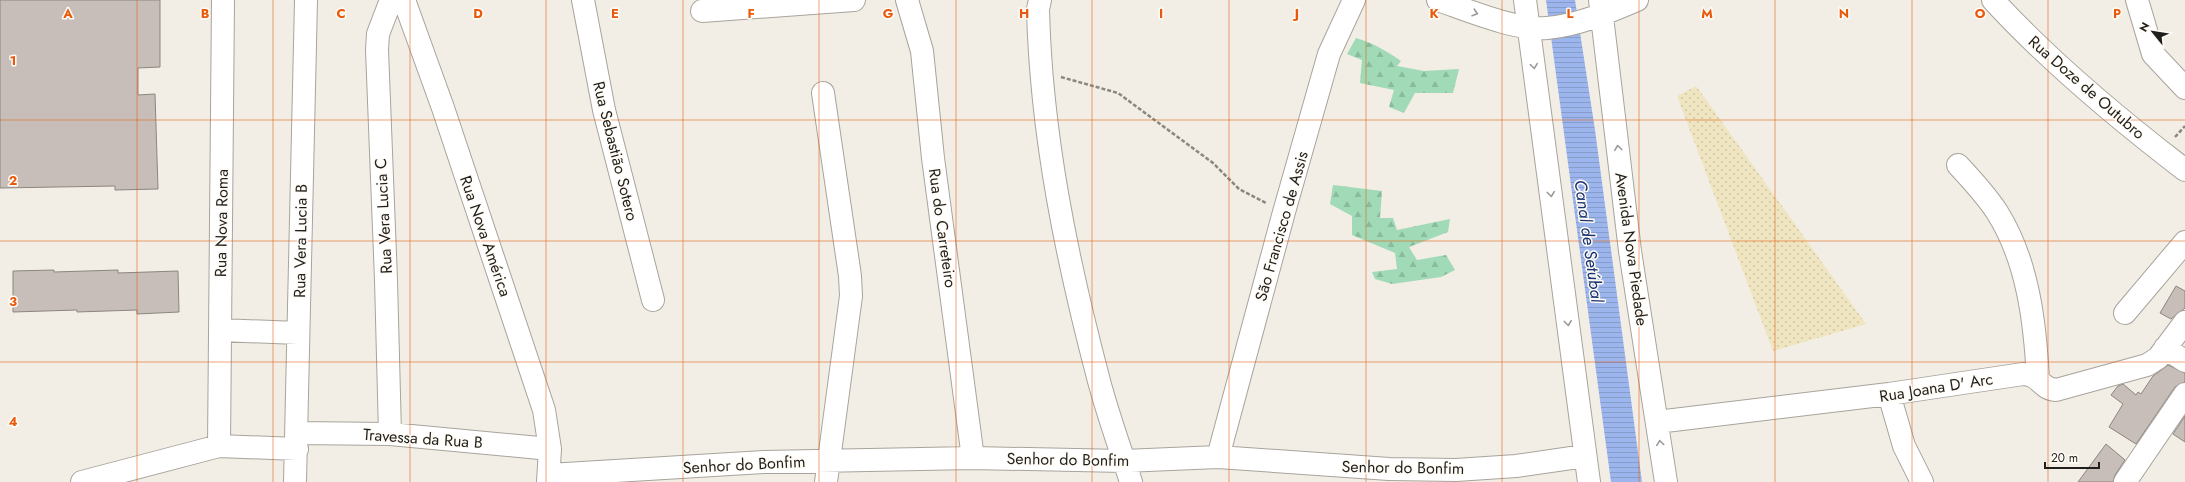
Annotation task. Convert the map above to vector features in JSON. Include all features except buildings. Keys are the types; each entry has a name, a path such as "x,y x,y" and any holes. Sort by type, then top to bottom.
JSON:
{"street":[{"name":"Rua Nova Roma","path":"219,446 223,0"},
{"name":"Rua Vera Lucia B","path":"295,482 306,0"},
{"name":"Rua Vera Lucia C","path":"390,434 386,280 377,50 378,34 391,0"},
{"name":"Rua Nova América","path":"404,0 538,390 544,410 550,449 548,478"},
{"name":"Rua Sebastião Sotero","path":"583,0 604,110 653,300"},
{"path":"702,11 854,0"},
{"name":"Rua do Carreteiro","path":"907,0 922,51 933,158 973,458"},
{"path":"1040,0 1038,9 1041,72 1060,214 1100,382 1131,482"},
{"name":"São Francisco de Assis","path":"1218,457 1284,212 1329,54 1354,0"},
{"path":"1438,0 1478,14 1538,27 1637,0"},
{"path":"1525,0 1538,27 1589,482"},
{"name":"Rua Doze de Outubro","path":"1993,0 2061,69 2185,170"},
{"path":"2137,0 2153,54 2185,88"},
{"name":"Avenida Nova Piedade","path":"1594,12 1666,482"},
{"path":"823,93 850,276 851,296 850,316 827,472"},
{"path":"1958,165 1978,187 1997,212 2011,238 2024,275 2033,314 2038,379"},
{"path":"2125,313 2185,242"},
{"name":"Rua Joana D' Arc","path":"1657,422 1889,394 2023,374 2031,374 2046,388 2056,390 2147,365 2158,358 2185,322"},
{"path":"220,330 298,333"},
{"path":"2165,348 2185,361"},
{"path":"1889,394 1904,446 1922,482"},
{"path":"2125,482 2185,394"},
{"name":"Travessa da Rua B","path":"82,482 219,446 390,434 550,449"},
{"name":"Senhor do Bonfim","path":"548,478 827,472 973,458 1124,461 1218,457 1389,469 1456,470 1516,466 1585,456"}],"path":[{"path":"1041,72 1118,93 1213,163 1239,189 1284,212"}],"green space":[{"path":"1356,38 1374,45 1396,57 1401,61 1397,66 1424,71 1459,69 1453,93 1415,93 1404,113 1389,107 1394,90 1360,83 1362,60 1347,54"},
{"path":"1333,185 1382,191 1380,218 1393,218 1397,230 1450,219 1448,232 1409,247 1417,260 1446,255 1455,270 1441,277 1392,284 1375,279 1372,272 1397,269 1395,253 1352,235 1352,216 1330,204"}],"sand":[{"path":"1696,86 1866,324 1773,351 1677,96"}],"water":[{"name":"Canal de Setúbal","path":"1546,0 1575,0 1595,130 1642,482 1611,482"}]}
